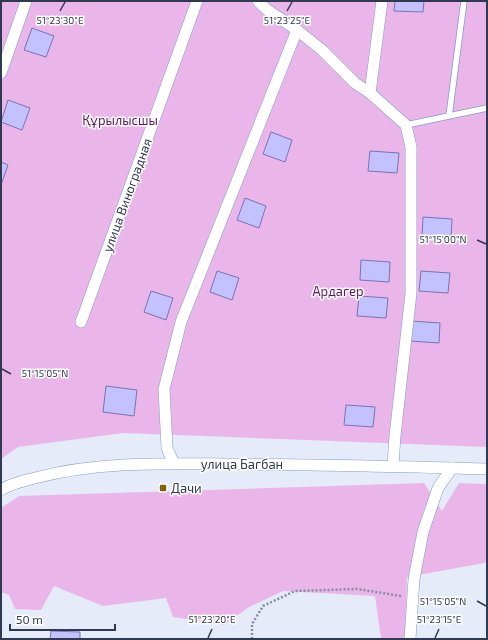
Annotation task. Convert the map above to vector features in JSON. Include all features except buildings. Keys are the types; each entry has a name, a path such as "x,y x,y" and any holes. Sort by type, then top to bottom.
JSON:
{"street":[{"path":"1,73 26,1"},
{"name":"улица Виноградная","path":"81,322 197,1"},
{"path":"258,1 266,9 298,30 322,50 355,83 406,125 411,147 411,293 393,465"},
{"path":"370,94 382,1"},
{"path":"174,464 167,448 164,389 181,322 298,30"},
{"name":"улица Багбан","path":"1,490 9,485 57,472 108,466 174,464 393,465 487,469"},
{"path":"410,639 414,579 423,532 438,488 452,468"}],"lane":[{"path":"449,116 464,1"},
{"path":"406,125 487,108"}],"path":[{"path":"252,639 252,624 263,606 295,591 357,589 412,598"}],"green space":[{"path":"1,1 487,1 487,447 123,433 18,447 1,459"},
{"path":"424,483 442,511 459,483 487,484 487,560 484,563 407,577 405,639 381,639 375,596 283,591 249,607 224,625 173,617 166,598 103,606 54,586 41,610 15,609 9,595 1,592 1,508 19,496"}],"place":[{"name":"Дачи","path":"163,488"}],"park label":[{"name":"Құрылысшы","path":"120,120"},
{"name":"Ардагер","path":"338,291"}]}
